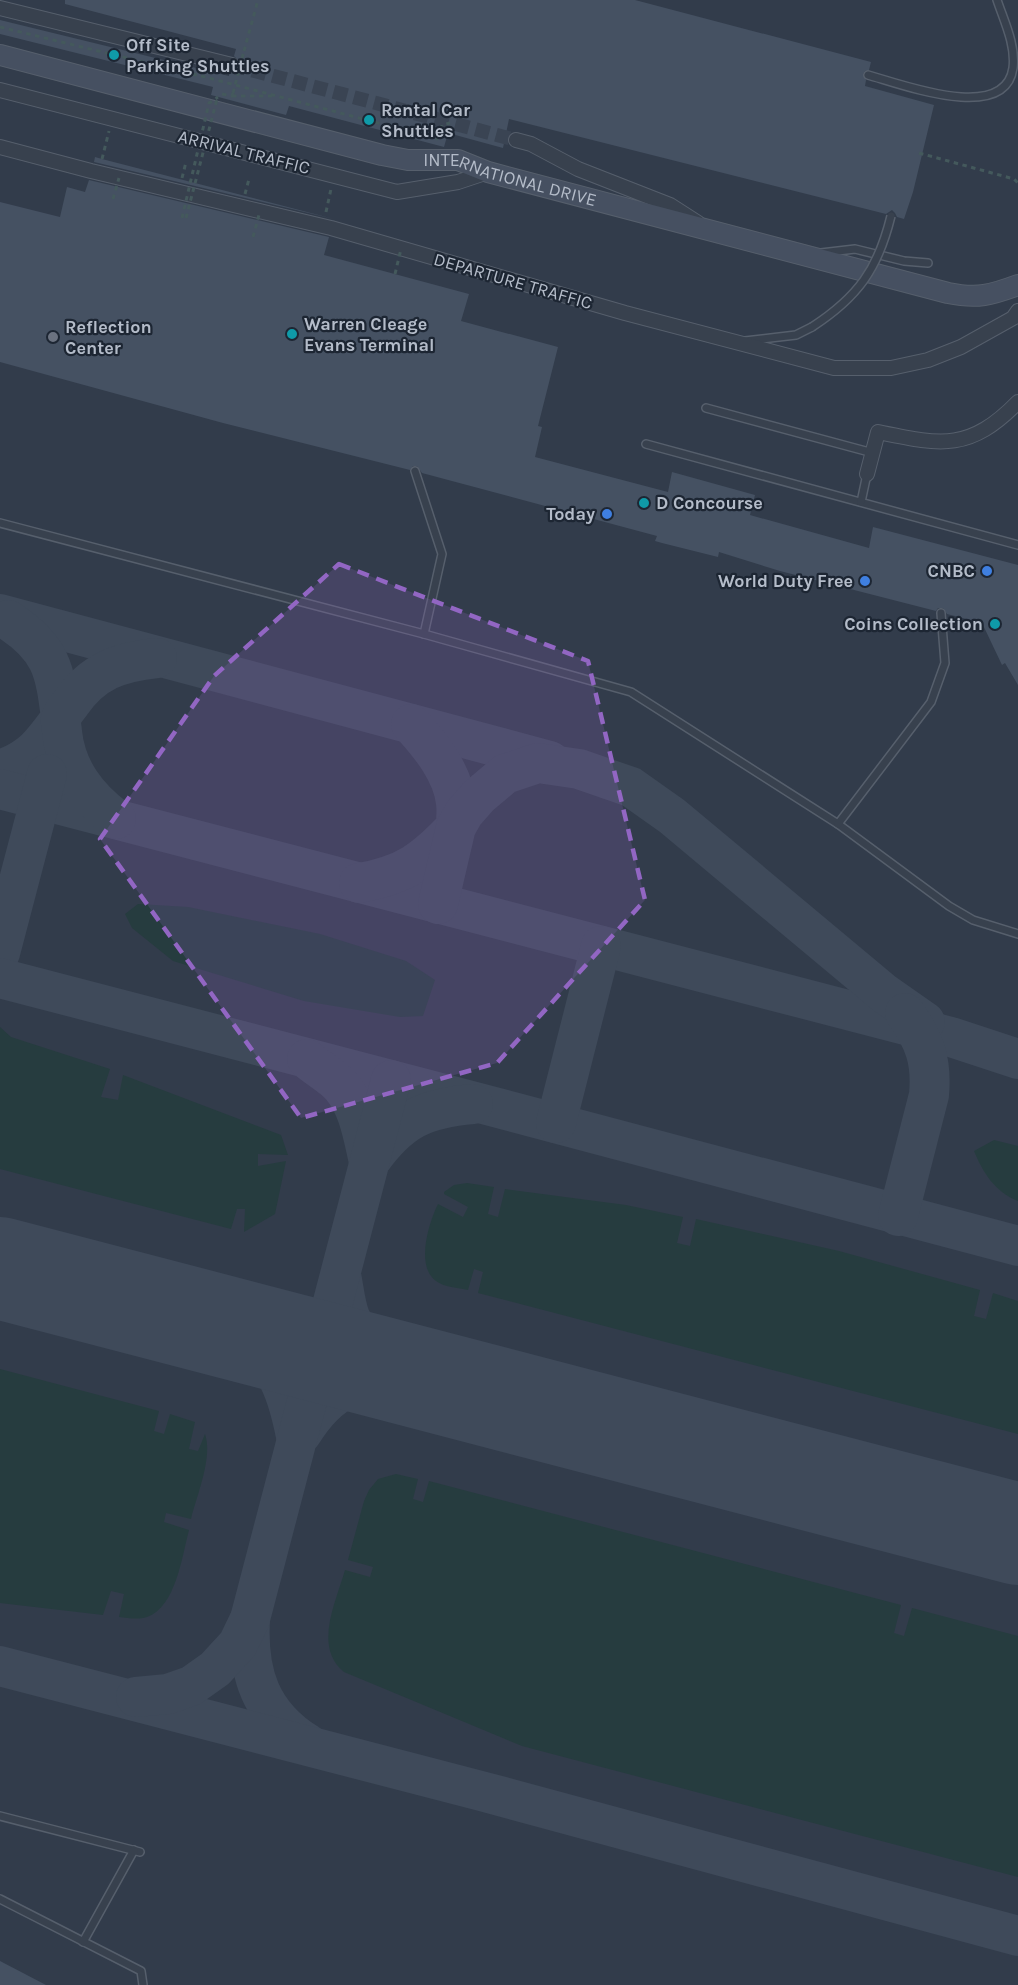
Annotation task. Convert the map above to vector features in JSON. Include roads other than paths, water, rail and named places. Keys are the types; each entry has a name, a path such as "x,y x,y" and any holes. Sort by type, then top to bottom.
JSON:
{"street":[{"path":"0,8 232,65"},
{"name":"INTERNATIONAL DRIVE","path":"0,55 382,155 408,160 458,160 488,172 965,296 990,295 1018,285"},
{"name":"ARRIVAL TRAFFIC","path":"0,90 398,192 458,182 488,172"},
{"path":"516,140 531,144 578,169 670,205 709,230"},
{"name":"DEPARTURE TRAFFIC","path":"0,147 260,212 328,223 401,249 625,313 834,368 891,368 928,360 961,347 1013,318 1018,311"},
{"path":"867,474 878,432 933,442 964,440 996,423 1018,402"}],"lane":[{"path":"868,75 958,97 987,95 1001,91 1009,82 1013,67 1012,47 997,0"},
{"path":"739,342 796,335 842,306 860,287 882,248 891,216"},
{"path":"804,255 855,249 904,261 928,263"},
{"path":"706,408 873,453"},
{"path":"646,444 1018,545"},
{"path":"415,471 442,554 424,634"},
{"path":"861,502 867,474"},
{"path":"0,523 424,634 631,692 838,824 949,906 972,920 1018,934"},
{"path":"838,824 931,702 945,663 941,613"},
{"path":"0,1816 137,1851 83,1942"},
{"path":"0,1899 141,1971 143,1985"}],"tunnel":[{"path":"232,65 516,140"}],"place":[{"name":"Off Site Parking Shuttles","path":"114,55"},
{"name":"Rental Car Shuttles","path":"369,120"},
{"name":"Warren Cleage Evans Terminal","path":"292,334"},
{"name":"Reflection Center","path":"53,337"},
{"name":"D Concourse","path":"644,503"},
{"name":"Today","path":"607,514"},
{"name":"CNBC","path":"987,571"},
{"name":"World Duty Free","path":"865,581"},
{"name":"Coins Collection","path":"995,624"}]}
